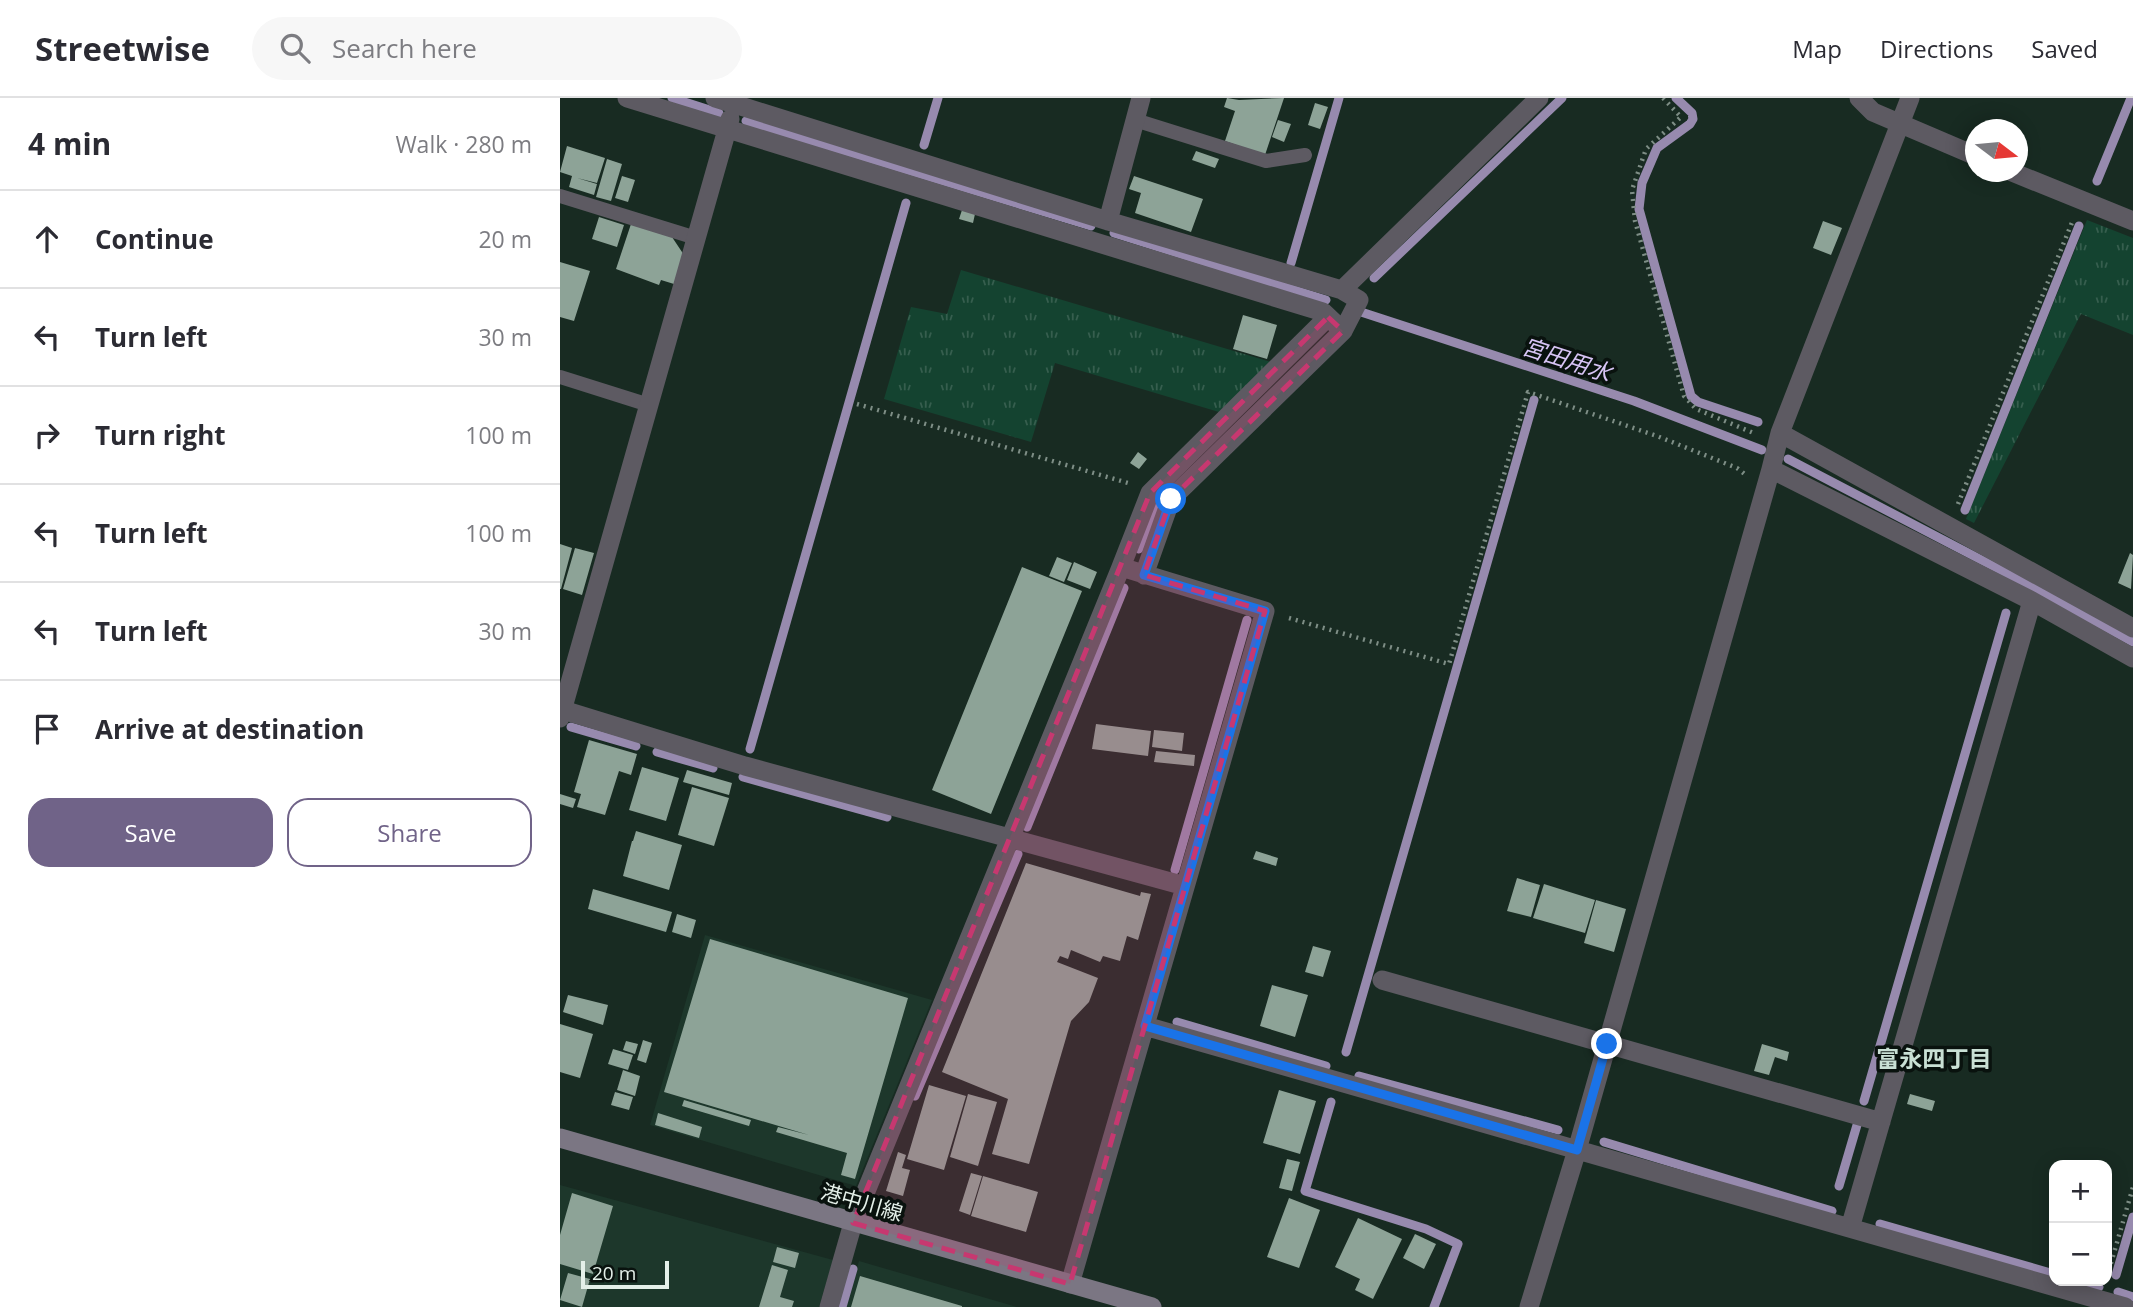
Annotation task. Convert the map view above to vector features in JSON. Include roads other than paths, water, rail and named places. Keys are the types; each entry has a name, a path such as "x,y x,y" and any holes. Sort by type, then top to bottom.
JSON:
{"main road":[{"name":"港中川線","path":"560,1138 1152,1307"}],"street":[{"path":"627,98 1323,312 1343,331"},
{"path":"715,98 735,101 1108,221 1342,290 1359,300 1343,331 1171,499 1144,575"},
{"path":"1108,221 1141,98"},
{"path":"1342,290 1539,98"},
{"path":"1859,98 1873,112 1965,152"},
{"path":"1529,1307 1577,1150 1780,433 1910,98"},
{"path":"735,101 561,712 746,766 1185,886"},
{"path":"2028,178 2133,221"},
{"path":"829,1307 853,1223 1153,490 1328,317"},
{"path":"1780,433 2133,628"},
{"path":"1771,469 2032,601 2133,658"},
{"path":"1153,490 1171,499"},
{"path":"1070,1284 1265,611 1121,567"},
{"path":"1850,1228 2032,601"},
{"path":"1382,979 1881,1122"},
{"path":"1145,1026 2112,1305"}],"lane":[{"path":"1135,120 1266,161 1306,155"},
{"path":"560,196 696,238"},
{"path":"560,377 649,405"}],"waterway":[{"path":"672,98 719,113"},
{"path":"924,145 938,98"},
{"path":"1291,263 1339,98"},
{"path":"1374,278 1562,98"},
{"path":"1676,98 1692,113 1693,119 1657,148 1642,183 1639,209 1691,396 1698,402 1758,422"},
{"path":"2097,181 2131,98"},
{"path":"746,121 1091,226"},
{"path":"750,749 906,203"},
{"path":"1965,510 2079,226"},
{"path":"1114,233 1326,300"},
{"name":"宮田用水","path":"1358,311 1634,401 1762,450"},
{"path":"1346,1052 1534,400"},
{"name":"宮田用水","path":"1788,459 2133,642"},
{"path":"1139,549 1157,502"},
{"path":"1027,827 1124,588"},
{"path":"1864,1101 2006,613"},
{"path":"1175,870 1247,620"},
{"path":"571,727 636,746"},
{"path":"657,752 713,768"},
{"path":"743,777 887,817"},
{"path":"915,1096 1018,854"},
{"path":"1177,1022 1326,1066"},
{"path":"1359,1076 1558,1130"},
{"path":"1331,1102 1305,1191 1426,1229 1458,1244 1434,1307"},
{"path":"1839,1186 1857,1125"},
{"path":"1604,1142 1832,1211"},
{"path":"2116,1275 2133,1217"},
{"path":"1880,1224 2049,1273"},
{"path":"842,1307 853,1269"},
{"path":"2118,1292 2133,1297"}],"district":[{"name":"富永四丁目","path":"1934,1058"}]}
